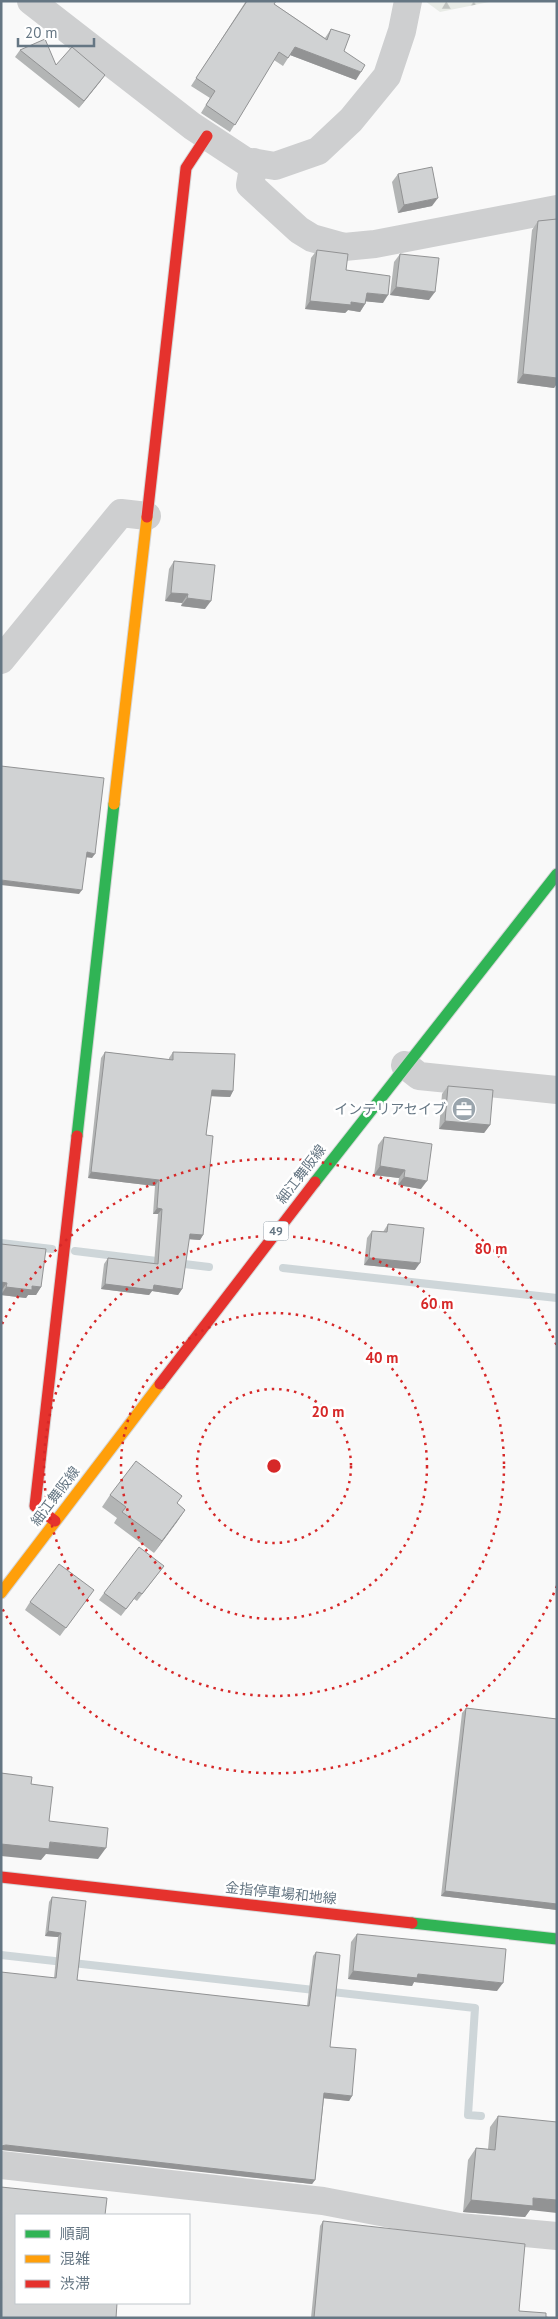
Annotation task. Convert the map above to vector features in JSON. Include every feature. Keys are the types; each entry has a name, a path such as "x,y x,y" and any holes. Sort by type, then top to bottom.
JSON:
{"main road":[{"path":"55,1521 35,1506 186,168 207,136"},
{"name":"細江舞阪線","path":"1,1593 405,1065 557,874"},
{"name":"金指停車場和地線","path":"1,1877 557,1939"}],"street":[{"path":"32,1 207,136 245,160 275,166 318,150 351,120 387,76 402,31 408,1"},
{"path":"254,162 250,185 257,192 299,230 312,238 344,247 375,244 557,209"},
{"path":"1,660 121,512 147,516"},
{"path":"405,1065 419,1076 557,1090"},
{"path":"1,2165 323,2202 459,2227 557,2236"}],"green space":[{"path":"425,1 494,1 440,12"}],"building":[{"path":"247,1 276,1 274,4 327,40 331,29 350,35 344,51 365,65 361,72 295,47 288,58 279,52 235,125 206,105 215,91 196,78"},
{"path":"45,39 56,65 72,47 105,75 84,101 20,50"},
{"path":"432,167 438,198 404,205 398,174"},
{"path":"557,219 557,378 523,374 538,221"},
{"path":"317,250 348,254 346,270 390,276 388,295 367,293 365,304 351,302 351,305 310,301"},
{"path":"400,254 439,258 435,292 396,287"},
{"path":"174,561 215,565 211,601 187,598 188,594 171,593"},
{"path":"1,766 104,778 95,854 87,852 82,890 1,880"},
{"path":"105,1052 173,1060 173,1052 235,1054 233,1091 212,1090 206,1135 213,1136 203,1235 190,1234 182,1289 154,1285 153,1290 105,1284 108,1258 158,1264 162,1209 157,1208 159,1180 91,1172"},
{"path":"448,1086 493,1090 490,1125 445,1121"},
{"path":"384,1137 432,1144 427,1181 404,1177 405,1170 380,1166"},
{"path":"388,1224 424,1228 420,1263 369,1258 372,1231 387,1232"},
{"path":"1,1244 46,1249 41,1287 32,1286 32,1290 6,1287 7,1283 1,1282"},
{"path":"136,1461 182,1496 177,1503 185,1510 162,1541 122,1512 126,1507 110,1495"},
{"path":"139,1547 164,1566 142,1594 139,1592 126,1609 104,1593"},
{"path":"59,1564 94,1590 66,1628 30,1602"},
{"path":"466,1708 557,1719 557,1904 445,1891"},
{"path":"1,1773 32,1777 31,1784 53,1787 49,1821 108,1828 106,1848 50,1842 49,1849 1,1844"},
{"path":"52,1897 86,1901 77,1980 309,2006 316,1952 340,1955 330,2047 356,2049 352,2096 324,2093 315,2180 6,2145 1,2146 1,1972 56,1978 61,1933 48,1931"},
{"path":"357,1934 506,1949 503,1983 418,1974 417,1978 353,1971"},
{"path":"498,2116 557,2122 557,2200 533,2198 533,2206 471,2200 476,2148 495,2150"},
{"path":"1,2187 107,2198 105,2214 15,2214 15,2304 117,2304 116,2318 1,2318"},
{"path":"323,2221 525,2244 519,2311 546,2313 546,2317 551,2318 314,2318"}],"waterway":[{"path":"1,1243 52,1249"},
{"path":"75,1251 165,1262"},
{"path":"176,1263 209,1267"},
{"path":"283,1268 557,1298"},
{"path":"1,1955 475,2008 468,2115 481,2116"}],"traffic: fast":[{"path":"77,1136 114,804"},
{"path":"315,1182 557,874"},
{"path":"412,1923 557,1939"}],"traffic: slow":[{"path":"114,804 147,517"},
{"path":"1,1593 160,1384"}],"traffic: jam":[{"path":"147,517 186,168 207,136"},
{"path":"55,1521 35,1506 77,1136"},
{"path":"160,1384 315,1182"},
{"path":"1,1877 412,1923"}],"place":[{"name":"インテリアセイブ","path":"464,1109"}]}
